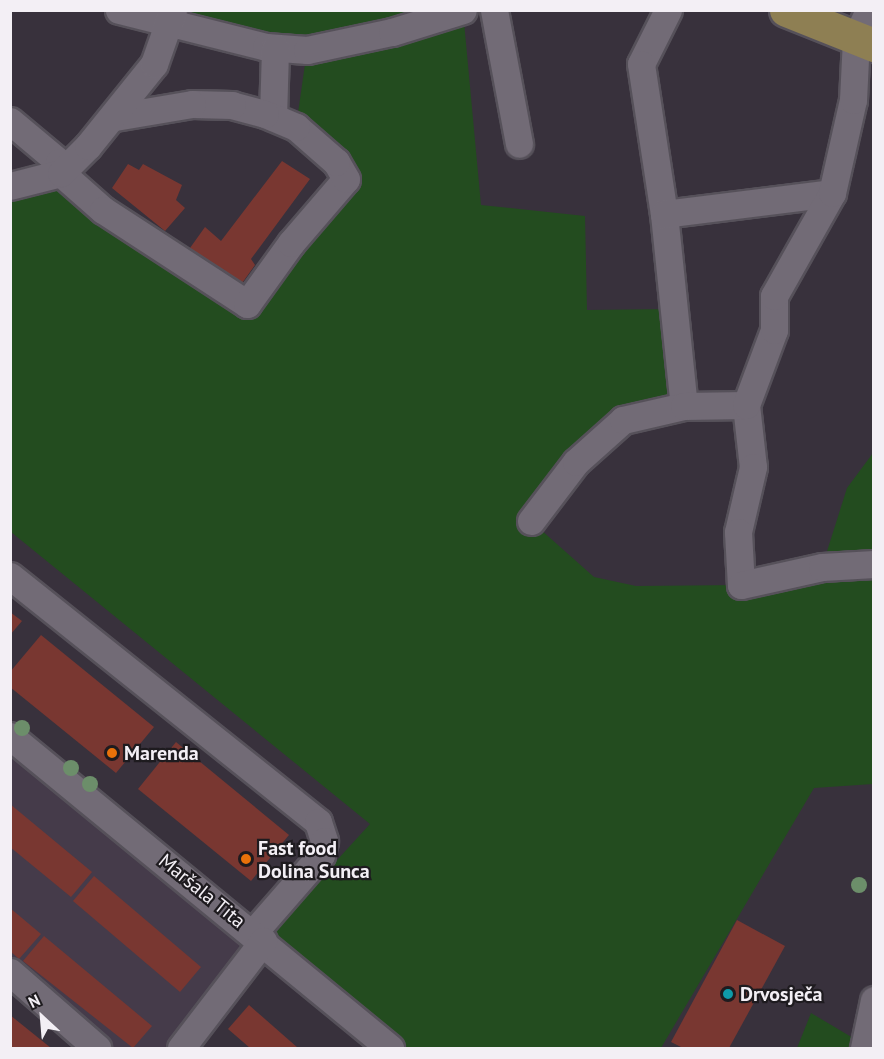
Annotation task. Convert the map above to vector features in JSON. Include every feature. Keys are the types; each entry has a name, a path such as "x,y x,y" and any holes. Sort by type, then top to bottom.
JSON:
{"main road":[{"path":"786,10 866,31"}],"street":[{"path":"119,10 171,17 274,48 334,46 463,10"},
{"path":"494,10 519,144"},
{"path":"669,10 641,64 664,214 684,406"},
{"path":"10,186 61,173 115,117 154,64 171,17"},
{"path":"866,31 832,193 774,296 774,330 746,405 753,467 738,532 741,585 822,567 873,564"},
{"path":"273,117 274,48"},
{"path":"10,121 59,162 61,173 103,210 247,304 291,243 346,179 336,162 296,127 273,117 232,105 192,104 115,117"},
{"path":"664,214 832,193"},
{"path":"531,521 576,462 622,420 684,406 746,405"},
{"path":"10,576 318,822 324,842 321,855 258,937 181,1048"},
{"name":"Maršala Tita","path":"10,736 258,937 390,1048"},
{"path":"10,972 97,1048"},
{"path":"864,1048 873,1000"}],"shaded area":[{"path":"10,736 263,941 181,1048 97,1048 11,972"}],"green space":[{"path":"173,11 463,11 481,205 585,216 587,310 674,309 684,406 623,420 531,521 594,577 636,586 741,585 822,567 847,488 873,453 873,784 814,788 661,1048 390,1048 263,941 370,824 11,532 11,186 61,173 247,304 345,179 296,127 307,50"},
{"path":"811,1013 870,1048 797,1048"}],"building":[{"path":"282,161 310,179 251,259 255,265 240,286 190,248 205,227 221,241"},
{"path":"128,164 139,170 143,164 182,185 176,200 185,208 165,231 112,188"},
{"path":"10,612 22,621 10,635"},
{"path":"41,635 154,727 116,773 10,687 10,672"},
{"path":"176,742 289,835 251,881 138,789"},
{"path":"10,804 92,872 71,897 10,847"},
{"path":"94,876 201,967 180,992 73,901"},
{"path":"10,908 41,934 19,959 10,951"},
{"name":"Drvosječa","path":"737,920 785,946 729,1048 683,1048 671,1042"},
{"path":"44,936 152,1026 133,1048 23,961"},
{"path":"249,1005 298,1048 250,1048 228,1029"},
{"path":"10,1015 51,1048 10,1048"}],"place":[{"name":"Marenda","path":"112,753"},
{"name":"Fast food Dolina Sunca","path":"246,859"},
{"name":"Drvosječa","path":"728,994"}]}
